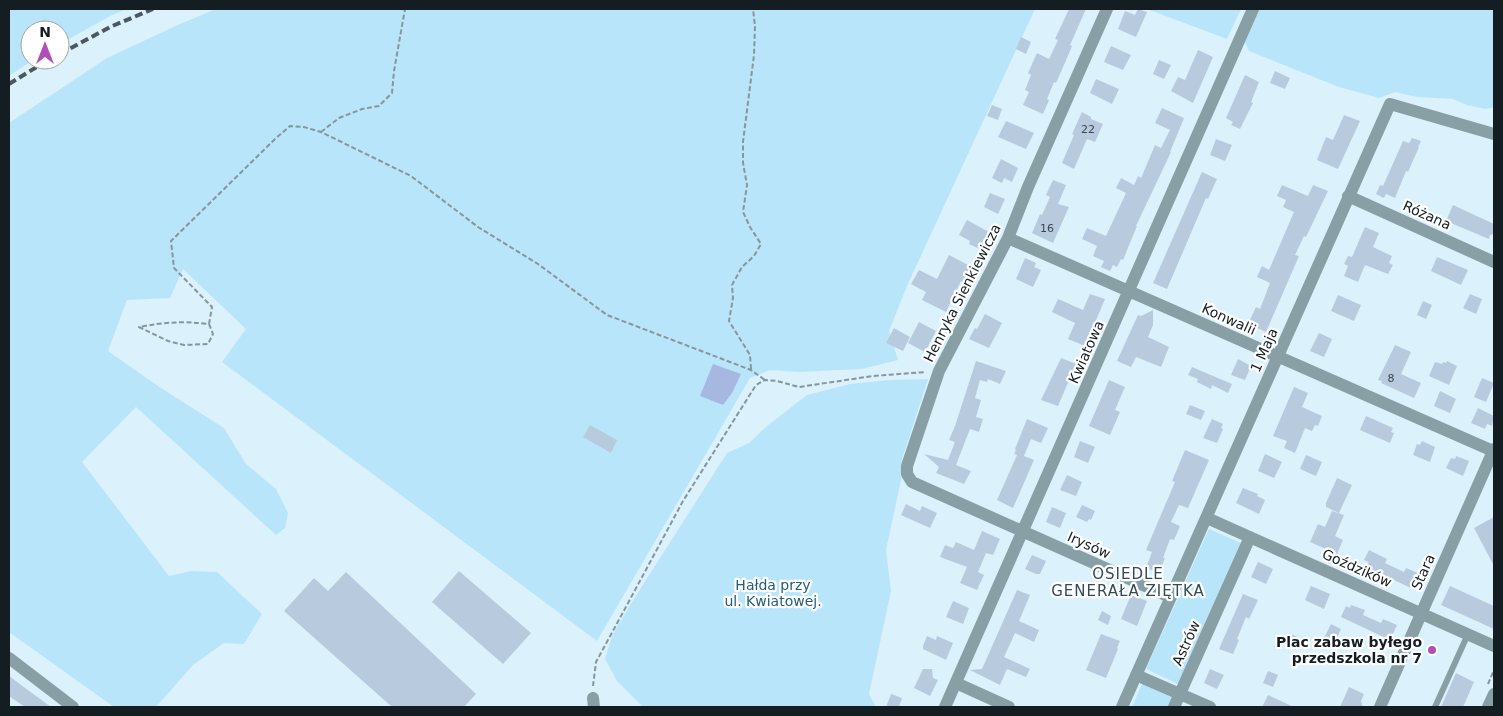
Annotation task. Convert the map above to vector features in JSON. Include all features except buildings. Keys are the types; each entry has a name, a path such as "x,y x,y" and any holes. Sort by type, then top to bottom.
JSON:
{"street":[{"name":"Henryka Sienkiewicza","path":"1023,531 912,482 907,474 907,466 939,371 1008,238 1107,9"},
{"name":"Kwiatowa","path":"945,707 1253,9"},
{"name":"1 Maja","path":"1122,707 1390,104 1494,134"},
{"name":"Różana","path":"1348,196 1494,262"},
{"name":"Konwalii","path":"1008,238 1128,292 1494,450"},
{"name":"Stara","path":"1380,707 1494,450"},
{"name":"Goździków","path":"1207,518 1494,646"},
{"name":"Irysów","path":"1023,531 1170,598"},
{"name":"Astrów","path":"1174,707 1250,537"},
{"path":"9,658 59,700 73,707"},
{"path":"1136,675 1210,707"},
{"path":"956,683 1009,707"},
{"path":"1488,707 1494,694"}],"lane":[{"path":"1435,707 1468,634"}],"path":[{"path":"321,132 339,118 362,109 379,106 392,93 405,9"},
{"path":"751,370 750,355 729,321 733,298 732,285 742,268 754,256 762,244 750,227 743,212 747,185 743,163 743,142 753,64 754,9"},
{"path":"209,324 182,321 139,327 168,341 184,345 208,344 214,334 209,324 212,307 174,268 171,241 275,138 290,126 304,127 321,132 411,176 478,227 538,264 607,314 751,370 765,380 777,381 800,388 873,376 939,371"},
{"path":"594,703 593,679 596,662 683,501 756,385 765,380"}],"green space":[{"path":"9,9 127,9 112,15 70,38 70,20 20,20 20,69 9,76"},
{"path":"216,9 1035,9 907,286 889,331 898,360 862,369 798,372 770,370 750,378 597,641 222,362 246,329 183,269 170,298 127,300 108,351 161,388 224,428 246,464 276,489 288,513 285,528 276,535 136,407 82,462 169,576 191,571 217,572 262,614 244,644 224,643 193,665 156,707 114,707 9,632 9,123 107,58"},
{"path":"1147,9 1241,9 1227,39"},
{"path":"1259,9 1494,9 1494,107 1486,109 1467,105 1453,99 1417,97 1395,92 1379,98 1339,87 1249,51 1245,42"},
{"name":"Hałda przy ul. Kwiatowej.","path":"928,379 902,459 901,480 886,550 891,591 869,694 876,707 643,707 617,681 605,659 612,636 727,453 749,443 767,426 807,395 850,384"},
{"path":"1209,529 1241,543 1178,684 1146,669"},
{"path":"1142,684 1173,697 1169,707 1132,707"}],"shaded area":[{"path":"713,364 741,374 732,393 723,405 700,396"}],"railway":[{"path":"70,49 110,27 153,9"},
{"path":"9,84 32,70"}],"place":[{"name":"Plac zabaw byłego przedszkola nr 7","path":"1432,650"}],"district":[{"name":"OSIEDLE GENERAŁA ZIĘTKA","path":"1128,582"}]}
